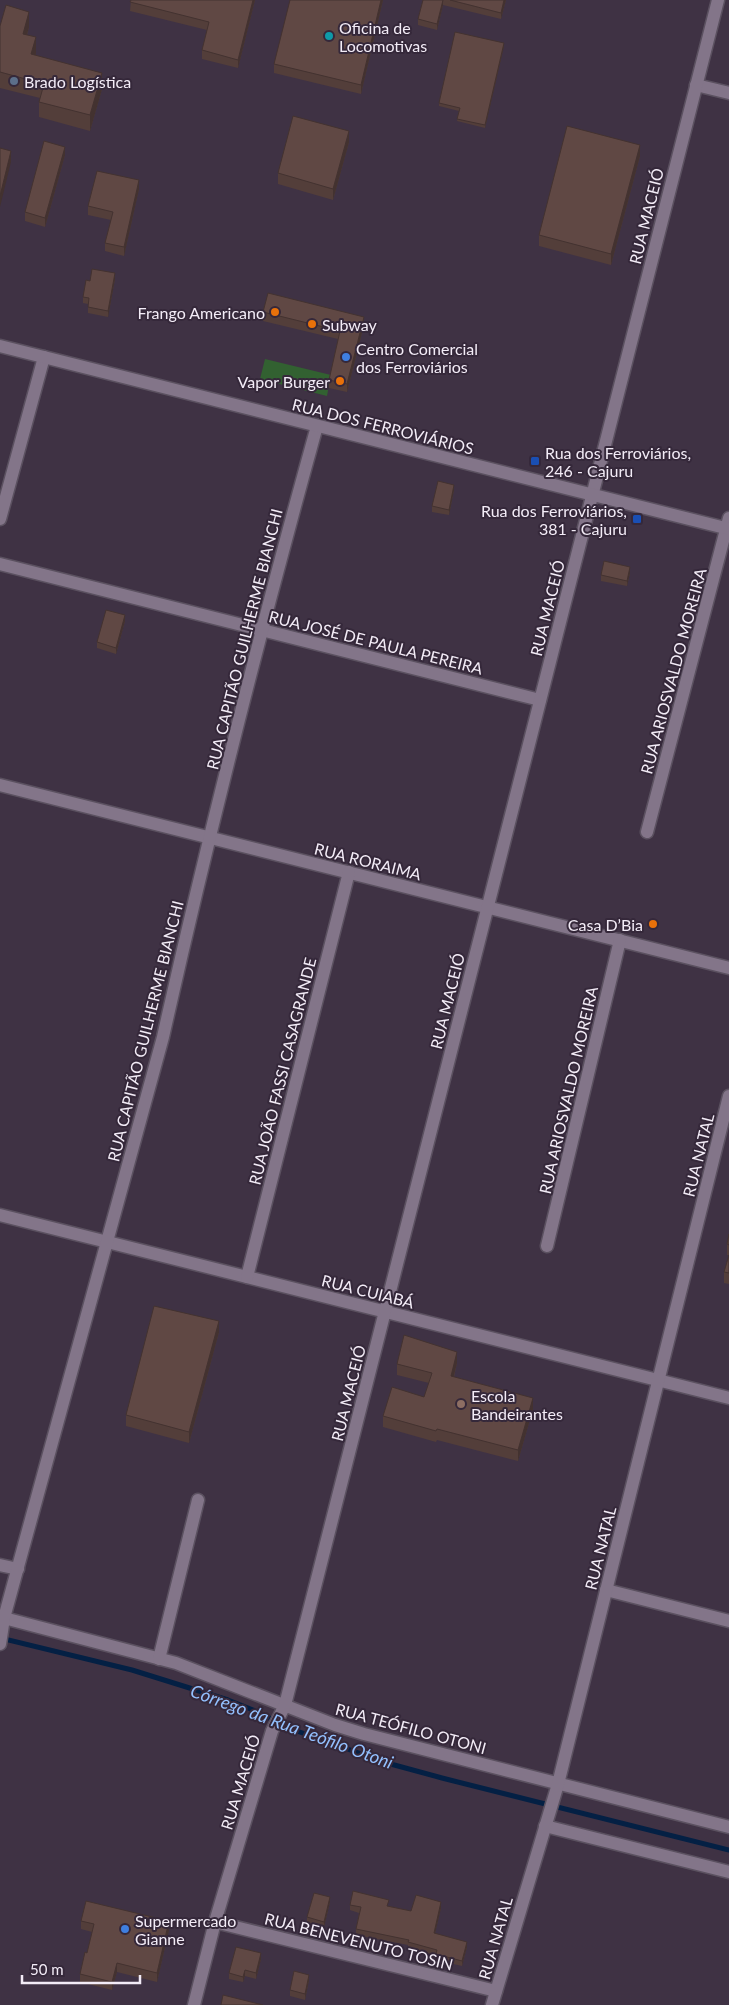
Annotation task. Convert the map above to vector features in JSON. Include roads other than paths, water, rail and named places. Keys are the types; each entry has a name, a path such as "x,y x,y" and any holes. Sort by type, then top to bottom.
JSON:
{"street":[{"name":"RUA MACEIÓ","path":"194,2005 215,1922 272,1731 285,1705 718,0"},
{"path":"696,85 729,93"},
{"name":"RUA DOS FERROVIÁRIOS","path":"0,346 592,495 728,525"},
{"path":"0,519 44,357"},
{"name":"RUA CAPITÃO GUILHERME BIANCHI","path":"0,1644 18,1569 163,1037 261,630 317,426"},
{"name":"RUA ARIOSVALDO MOREIRA","path":"647,832 728,525"},
{"name":"RUA JOSÉ DE PAULA PEREIRA","path":"0,564 540,700"},
{"name":"RUA RORAIMA","path":"0,785 729,968"},
{"name":"RUA JOÃO FASSI CASAGRANDE","path":"247,1277 348,872"},
{"name":"RUA ARIOSVALDO MOREIRA","path":"547,1246 620,940"},
{"name":"RUA NATAL","path":"492,2005 558,1784 729,1096"},
{"name":"RUA CUIABÁ","path":"0,1215 729,1398"},
{"path":"160,1659 198,1500"},
{"path":"0,1565 18,1569"},
{"path":"606,1590 729,1621"},
{"name":"RUA TEÓFILO OTONI","path":"4,1624 160,1659 192,1669 335,1725 364,1734 729,1827"},
{"path":"545,1826 729,1872"},
{"name":"RUA BENEVENUTO TOSIN","path":"215,1922 496,1991"}],"waterway":[{"name":"Córrego da Rua Teófilo Otoni","path":"0,1638 132,1670 228,1700 294,1730 387,1763 729,1850"}],"place":[{"name":"Oficina de Locomotivas","path":"329,36"},
{"name":"Brado Logística","path":"14,81"},
{"name":"Frango Americano","path":"275,312"},
{"name":"Subway","path":"312,324"},
{"name":"Centro Comercial dos Ferroviários","path":"346,357"},
{"name":"Vapor Burger","path":"340,381"},
{"name":"Rua dos Ferroviários, 246 - Cajuru","path":"535,461"},
{"name":"Rua dos Ferroviários, 381 - Cajuru","path":"637,519"},
{"name":"Casa D’Bia","path":"653,924"},
{"name":"Escola Bandeirantes","path":"461,1404"},
{"name":"Supermercado Gianne","path":"125,1929"}]}
